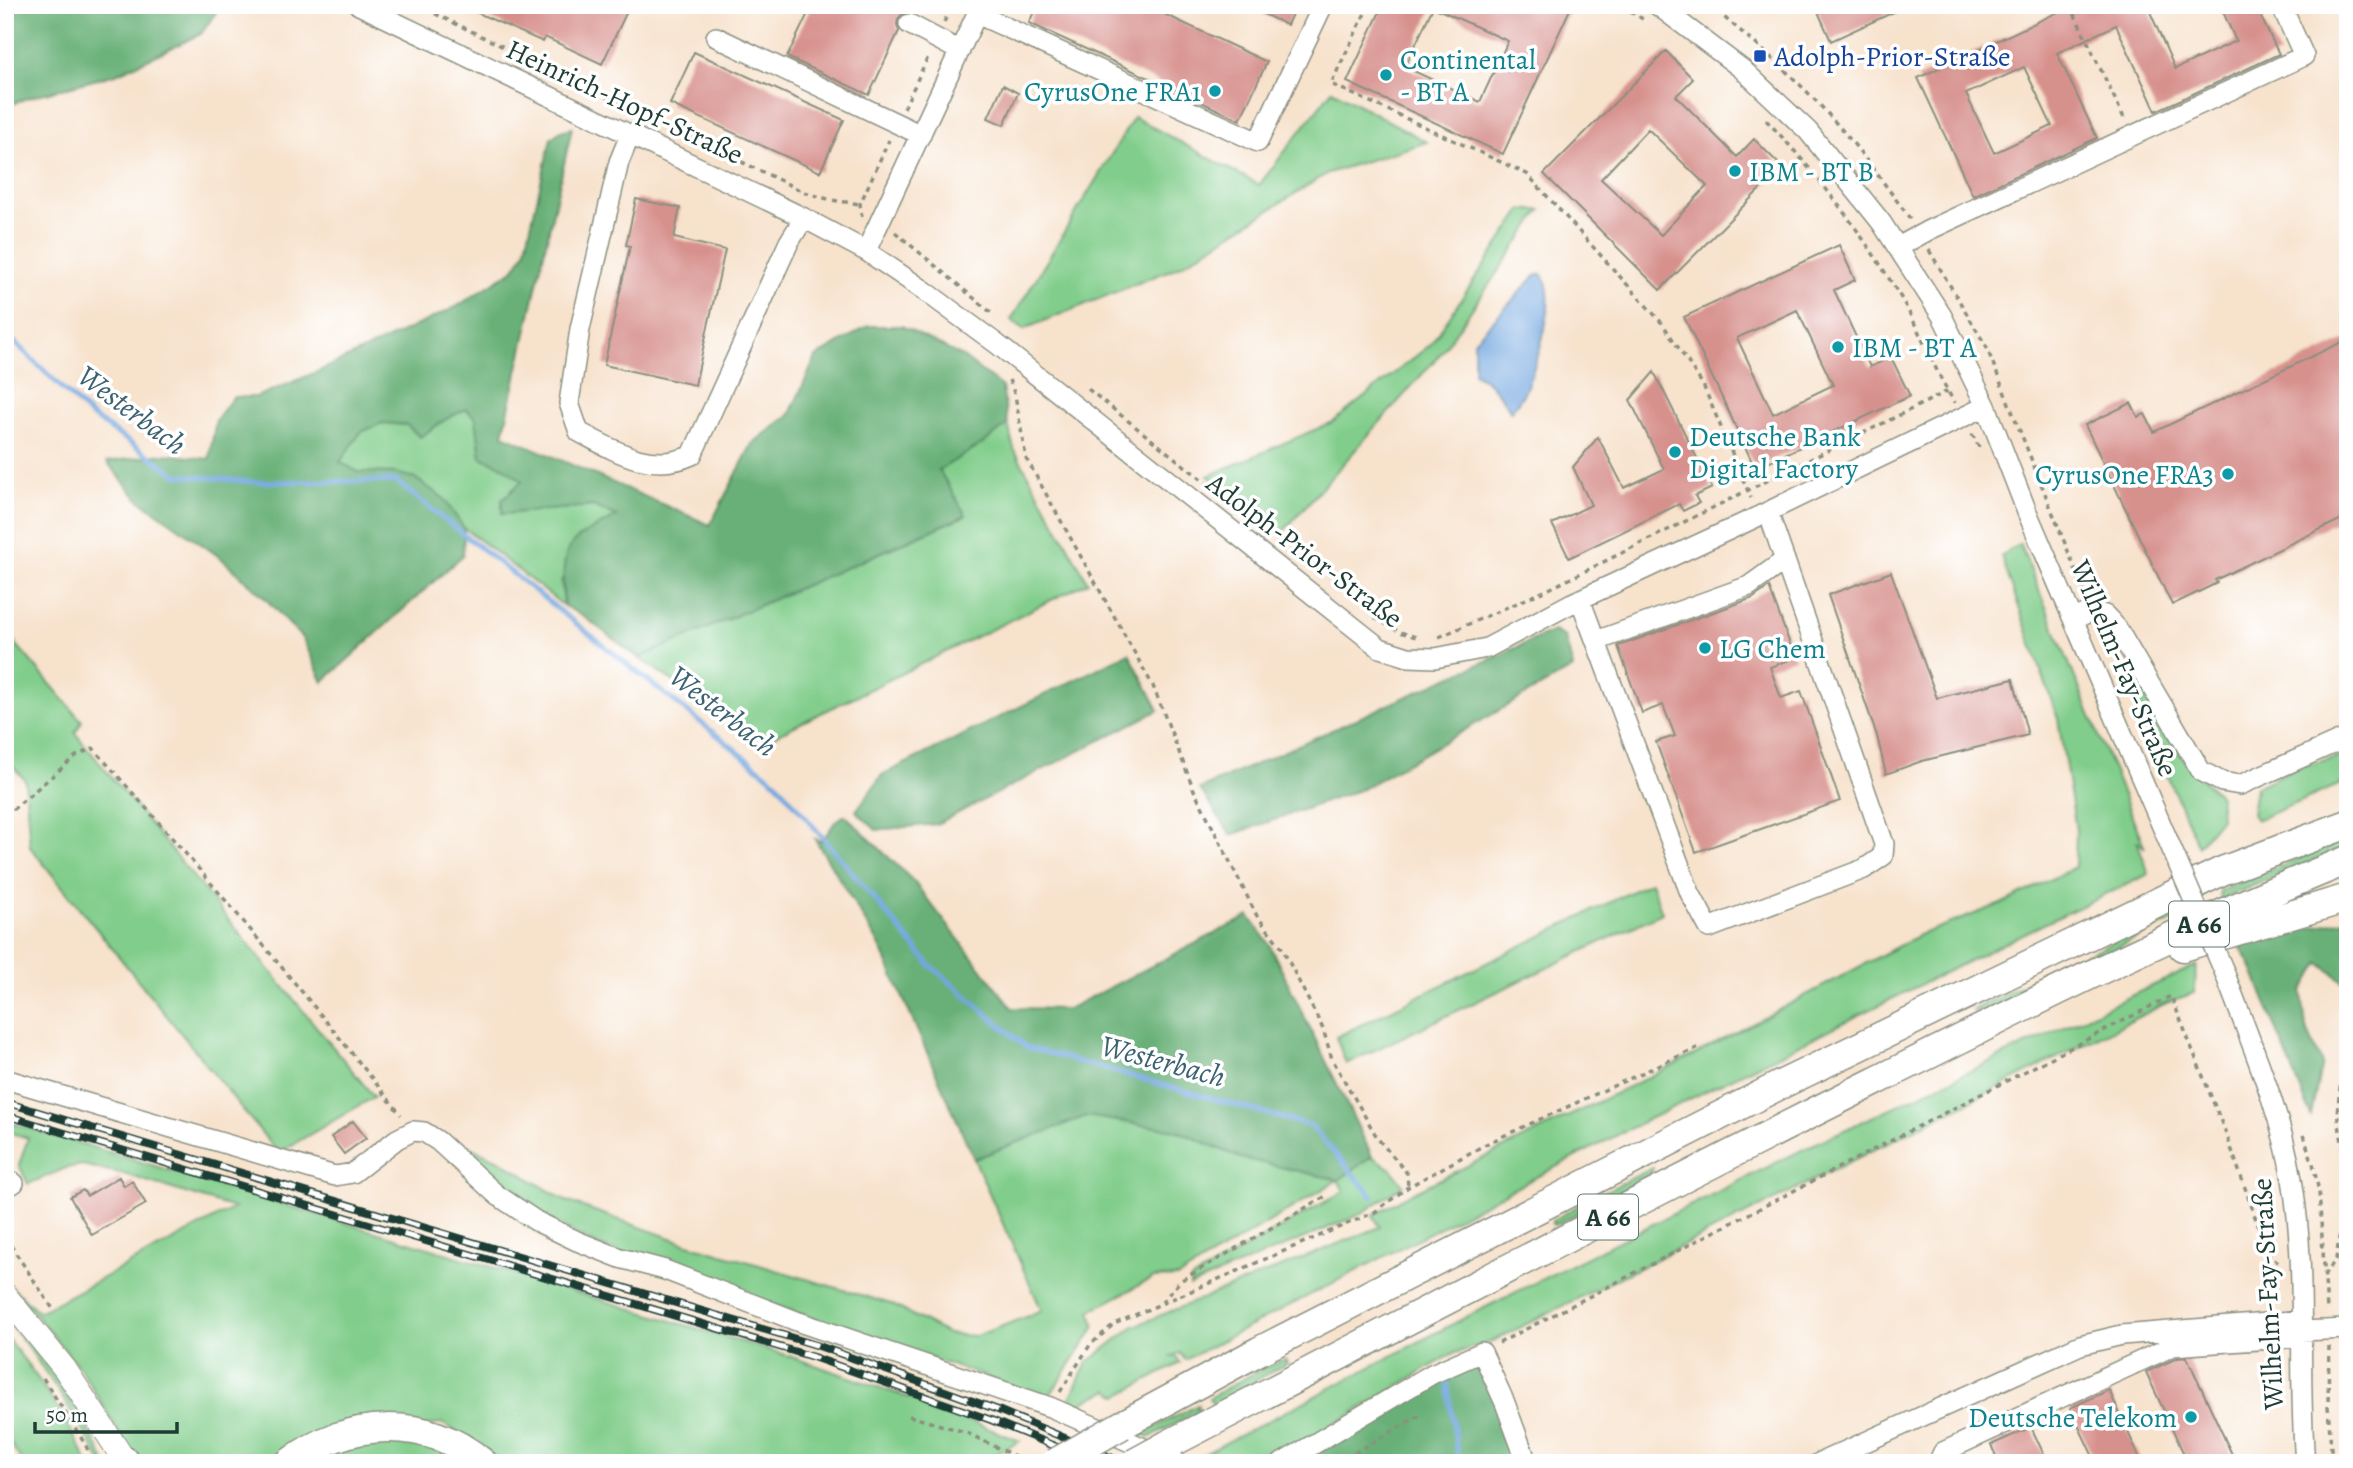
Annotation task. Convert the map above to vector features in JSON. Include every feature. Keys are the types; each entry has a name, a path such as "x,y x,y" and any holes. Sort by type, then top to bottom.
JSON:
{"highway":[{"name":"A 66","path":"1055,1463 1122,1424 1271,1345 1618,1166 2348,807"},
{"name":"A 66","path":"2222,871 2348,824"},
{"name":"A 66","path":"1134,1463 1172,1454 1776,1131 2052,993 2282,886 2348,860"},
{"path":"2052,993 2182,947 2348,898"},
{"path":"289,1463 303,1451 327,1439 351,1431 377,1427 404,1428 429,1434 454,1443 483,1463"}],"main road":[{"path":"5,1295 65,1369 126,1462"}],"street":[{"name":"Heinrich-Hopf-Straße","path":"359,5 804,218 866,251"},
{"path":"866,251 979,10 1258,142 1323,5"},
{"name":"Wilhelm-Fay-Straße","path":"1657,5 1742,69 1808,131 1898,247 1942,316 1986,406 2027,512 2224,971 2281,1133 2292,1179 2298,1225 2305,1463"},
{"path":"1898,247 1929,230 2304,56 2281,5"},
{"path":"909,24 960,51"},
{"path":"716,37 921,135"},
{"path":"630,135 619,162 580,329 569,402 579,432 623,455 660,464 692,455 789,242 804,218"},
{"name":"Adolph-Prior-Straße","path":"866,251 997,344 1380,648 1408,657 1435,658 1487,648 1580,599 1764,514 1986,406"},
{"path":"1580,599 1690,893 1709,928 1864,869 1883,856 1884,844 1785,560 1764,514"},
{"path":"1596,641 1749,586 1785,560"},
{"path":"2074,619 2092,611 2105,615 2117,628 2202,771 2221,782 2240,786 2348,737"},
{"path":"5,1079 335,1176 353,1173 397,1139 413,1131 424,1132 438,1141 497,1195 536,1221 577,1241 621,1258 665,1270 799,1322 1050,1406 1172,1454"},
{"path":"1938,1463 1943,1452 2173,1346 2301,1329"},
{"path":"1819,1463 2080,1345 2122,1335 2348,1329"},
{"path":"1282,1463 1432,1374 1482,1352 1505,1403 1527,1463"}],"path":[{"path":"417,5 804,192 831,200 860,204"},
{"path":"1369,5 1331,84 1527,174 1662,323 1703,385 1748,491 1764,514"},
{"path":"1622,5 1653,26"},
{"path":"2070,5 2122,114"},
{"path":"1764,118 1810,167 1856,227 1902,300 1980,449"},
{"path":"879,223 891,229 999,320"},
{"path":"997,344 1015,395 1026,458 1153,686 1194,790 1256,916 1282,948 1324,1029 1332,1059 1378,1139 1407,1173 1408,1186"},
{"path":"1084,387 1265,528 1317,572"},
{"path":"1430,641 1549,589 1948,391"},
{"path":"1368,614 1400,632 1420,638"},
{"path":"5,816 76,757 93,748 181,846 326,1019 413,1131"},
{"path":"1482,1352 2171,996 2228,1139 2268,1254 2286,1268 2285,1256"},
{"path":"1050,1406 1090,1345 1114,1324 1375,1212 1408,1186 1488,1143 1699,1047"},
{"path":"2324,1276 2336,1259 2342,1226 2346,1165 2337,1113 2345,1064"},
{"path":"1160,1304 1180,1281 1325,1196"},
{"path":"5,1237 53,1309"},
{"path":"43,1377 94,1463"},
{"path":"1337,1463 1422,1414"},
{"path":"909,1416 965,1433 1029,1463"}],"green space":[{"path":"5,5 221,5 201,34 116,74 27,98 5,107"},
{"path":"1332,90 1427,142 1328,173 1180,266 1024,329 1011,320 1134,117 1259,185"},
{"path":"572,128 503,435 710,525 752,444 790,414 816,357 868,326 902,326 963,357 1002,387 1008,424 985,442 939,470 966,515 639,658 583,616 564,606 564,567 570,546 586,533 617,516 593,506 502,514 502,500 522,481 502,466 481,457 476,418 466,409 420,437 407,425 382,423 361,432 340,462 358,472 396,473 415,478 443,498 464,528 463,555 323,682 303,639 263,596 221,558 138,499 107,462 164,454 209,459 216,420 233,397 256,397 317,372 456,307 513,270 525,252 551,138"},
{"path":"1522,210 1541,210 1442,352 1281,534 1208,476 1333,422 1430,345"},
{"path":"466,409 476,418 481,457 502,466 523,481 502,500 503,514 593,506 618,516 591,530 561,581 564,606 464,528 443,498 396,473 358,472 339,462 361,432 382,423 407,425 420,437"},
{"path":"1008,424 1014,449 1088,582 762,742 639,658 965,516 939,470 985,442"},
{"path":"2020,544 2145,848 2137,841 2149,874 1625,1131 1185,1360 1180,1353 1170,1357 1176,1356 1180,1363 1118,1396 1109,1390 1074,1406 1069,1400 1087,1363 1134,1326 1380,1227 1373,1215 1414,1192 1696,1054 1919,935 2001,904 2075,867 2076,829 2058,719 2001,556"},
{"path":"5,631 82,721 75,733 374,1097 278,1153 30,847 25,780 5,757"},
{"path":"1553,631 1565,637 1573,668 1362,789 1231,835 1200,789"},
{"path":"1129,653 1159,710 937,824 876,830 856,811 882,775"},
{"path":"2124,678 2135,680 2182,756 2205,783 2219,794 2221,818 2198,846"},
{"path":"2348,754 2348,781 2256,820 2252,814 2256,787 2296,768"},
{"path":"845,815 914,882 1012,1008 1068,1009 1249,916 1269,944 1372,1156 1339,1180 1241,1158 1176,1130 1086,1116 974,1159 880,946 815,839 822,841 835,822"},
{"path":"2348,839 2348,846 2221,899 2220,891"},
{"path":"1651,882 1662,913 1346,1064 1336,1037"},
{"path":"2171,914 2174,920 1988,1009 1975,1012 1972,1010"},
{"path":"2348,919 2348,985 2320,963 2302,992 2306,1028 2322,1063 2311,1116 2250,963 2239,945"},
{"path":"2197,965 2194,993 2166,1003 1491,1342 1452,1354 1270,1463 1200,1463 1193,1460 1472,1314 1812,1145"},
{"path":"1086,1116 1176,1130 1241,1158 1338,1180 1178,1277 1153,1278 1090,1311 1095,1327 1048,1398 597,1245 507,1198 425,1128 499,1160 566,1201 688,1244 891,1304 948,1334 976,1336 1042,1311 974,1159"},
{"path":"5,1121 792,1357 924,1403 1020,1441 980,1463 502,1463 482,1446 441,1423 278,1457 273,1463 138,1463 80,1368 12,1287 39,1312 234,1208 124,1174 82,1165 66,1168 28,1184 19,1165 28,1138 5,1131"},
{"path":"1372,1156 1392,1170 1403,1185 1361,1214 1190,1286 1190,1280 1344,1191 1338,1180"},
{"path":"1653,1168 1651,1175 1555,1225 1552,1224 1552,1221 1590,1199"},
{"path":"5,1312 60,1384 106,1463 102,1463 56,1388 5,1317"},
{"path":"5,1336 50,1397 88,1463 23,1463 5,1435"},
{"path":"1474,1358 1505,1403 1522,1463 1301,1463"},
{"path":"1285,1359 1287,1363 1213,1404 1209,1398 1258,1371"},
{"path":"1198,1405 1197,1409 1201,1410 1150,1437 1142,1434"},
{"path":"402,1437 471,1463 308,1463 327,1450"}],"water":[{"path":"1541,274 1546,283 1548,297 1544,332 1528,383 1511,412 1496,390 1474,373 1474,341 1535,276"}],"building":[{"path":"460,5 630,5 602,64 545,37 543,42"},
{"path":"812,5 911,5 908,12 898,19 899,31 869,95 787,57"},
{"name":"CyrusOne FRA1","path":"1037,5 1145,5 1267,62 1240,120 1029,23"},
{"path":"1244,5 1296,5 1287,25"},
{"name":"Continental - BT A","path":"1383,5 1572,5 1503,154 1347,82","holes":["1433,7 1508,41 1480,102 1405,67"]},
{"path":"1815,5 1909,5 1831,41"},
{"path":"2073,5 2147,5 2175,69 2236,41 2220,5 2255,5 2279,54 2156,111 2116,25 2057,53 2097,138 1973,196 1918,78","holes":["2024,67 2052,126 1994,153 1966,94"]},
{"name":"IBM - BT B","path":"1666,51 1693,79 1676,96 1737,157 1754,139 1782,167 1660,290 1544,174","holes":["1648,129 1707,186 1661,235 1601,179"]},
{"path":"694,52 844,120 820,172 670,104"},
{"path":"1003,85 1018,93 1004,125 988,118"},
{"path":"636,199 680,208 674,238 725,250 695,385 604,365 630,246 626,245"},
{"name":"IBM - BT A","path":"1839,245 1855,280 1834,290 1870,367 1891,357 1910,396 1755,468 1684,317","holes":["1797,310 1833,385 1773,414 1737,338"]},
{"name":"CyrusOne FRA3","path":"2348,339 2348,516 2215,580 2217,583 2172,605 2085,425 2131,403 2138,417 2145,414 2154,432"},
{"name":"Deutsche Bank Digital Factory","path":"1654,372 1712,488 1695,496 1699,503 1683,511 1679,504 1569,558 1552,524 1591,505 1573,467 1598,437 1624,488 1664,469 1630,400"},
{"path":"1891,572 1937,698 2013,679 2028,735 1922,761 1886,774 1877,736 1828,595"},
{"path":"1769,587 1795,658 1770,667 1781,698 1801,691 1840,801 1696,852 1656,742 1675,736 1663,705 1642,713 1618,646 1753,598"},
{"path":"353,1121 366,1138 344,1154 331,1137"},
{"path":"119,1177 124,1186 132,1181 146,1204 92,1235 70,1197 83,1190 87,1196"},
{"name":"Deutsche Telekom","path":"2187,1357 2236,1463 2188,1463 2146,1372 2177,1358"},
{"name":"Deutsche Telekom","path":"2109,1390 2142,1463 2096,1463 2070,1408"},
{"name":"Deutsche Telekom","path":"2031,1427 2048,1463 1999,1463 1991,1445"}],"waterway":[{"name":"Westerbach","path":"5,333 90,415 177,475 255,482 396,481 776,782 930,965 1026,1047 1311,1126 1373,1197"},
{"name":"Westerbach","path":"1447,1381 1459,1463"}],"railway":[{"path":"5,1102 816,1345 998,1410 1124,1463"},
{"path":"5,1115 813,1357 991,1420 1096,1463"}],"place":[{"name":"Adolph-Prior-Straße","path":"1760,56"},
{"name":"Continental - BT A","path":"1386,75"},
{"name":"CyrusOne FRA1","path":"1215,91"},
{"name":"IBM - BT B","path":"1735,171"},
{"name":"IBM - BT A","path":"1838,347"},
{"name":"Deutsche Bank Digital Factory","path":"1675,452"},
{"name":"CyrusOne FRA3","path":"2228,474"},
{"name":"LG Chem","path":"1705,648"},
{"name":"Deutsche Telekom","path":"2191,1417"}]}
